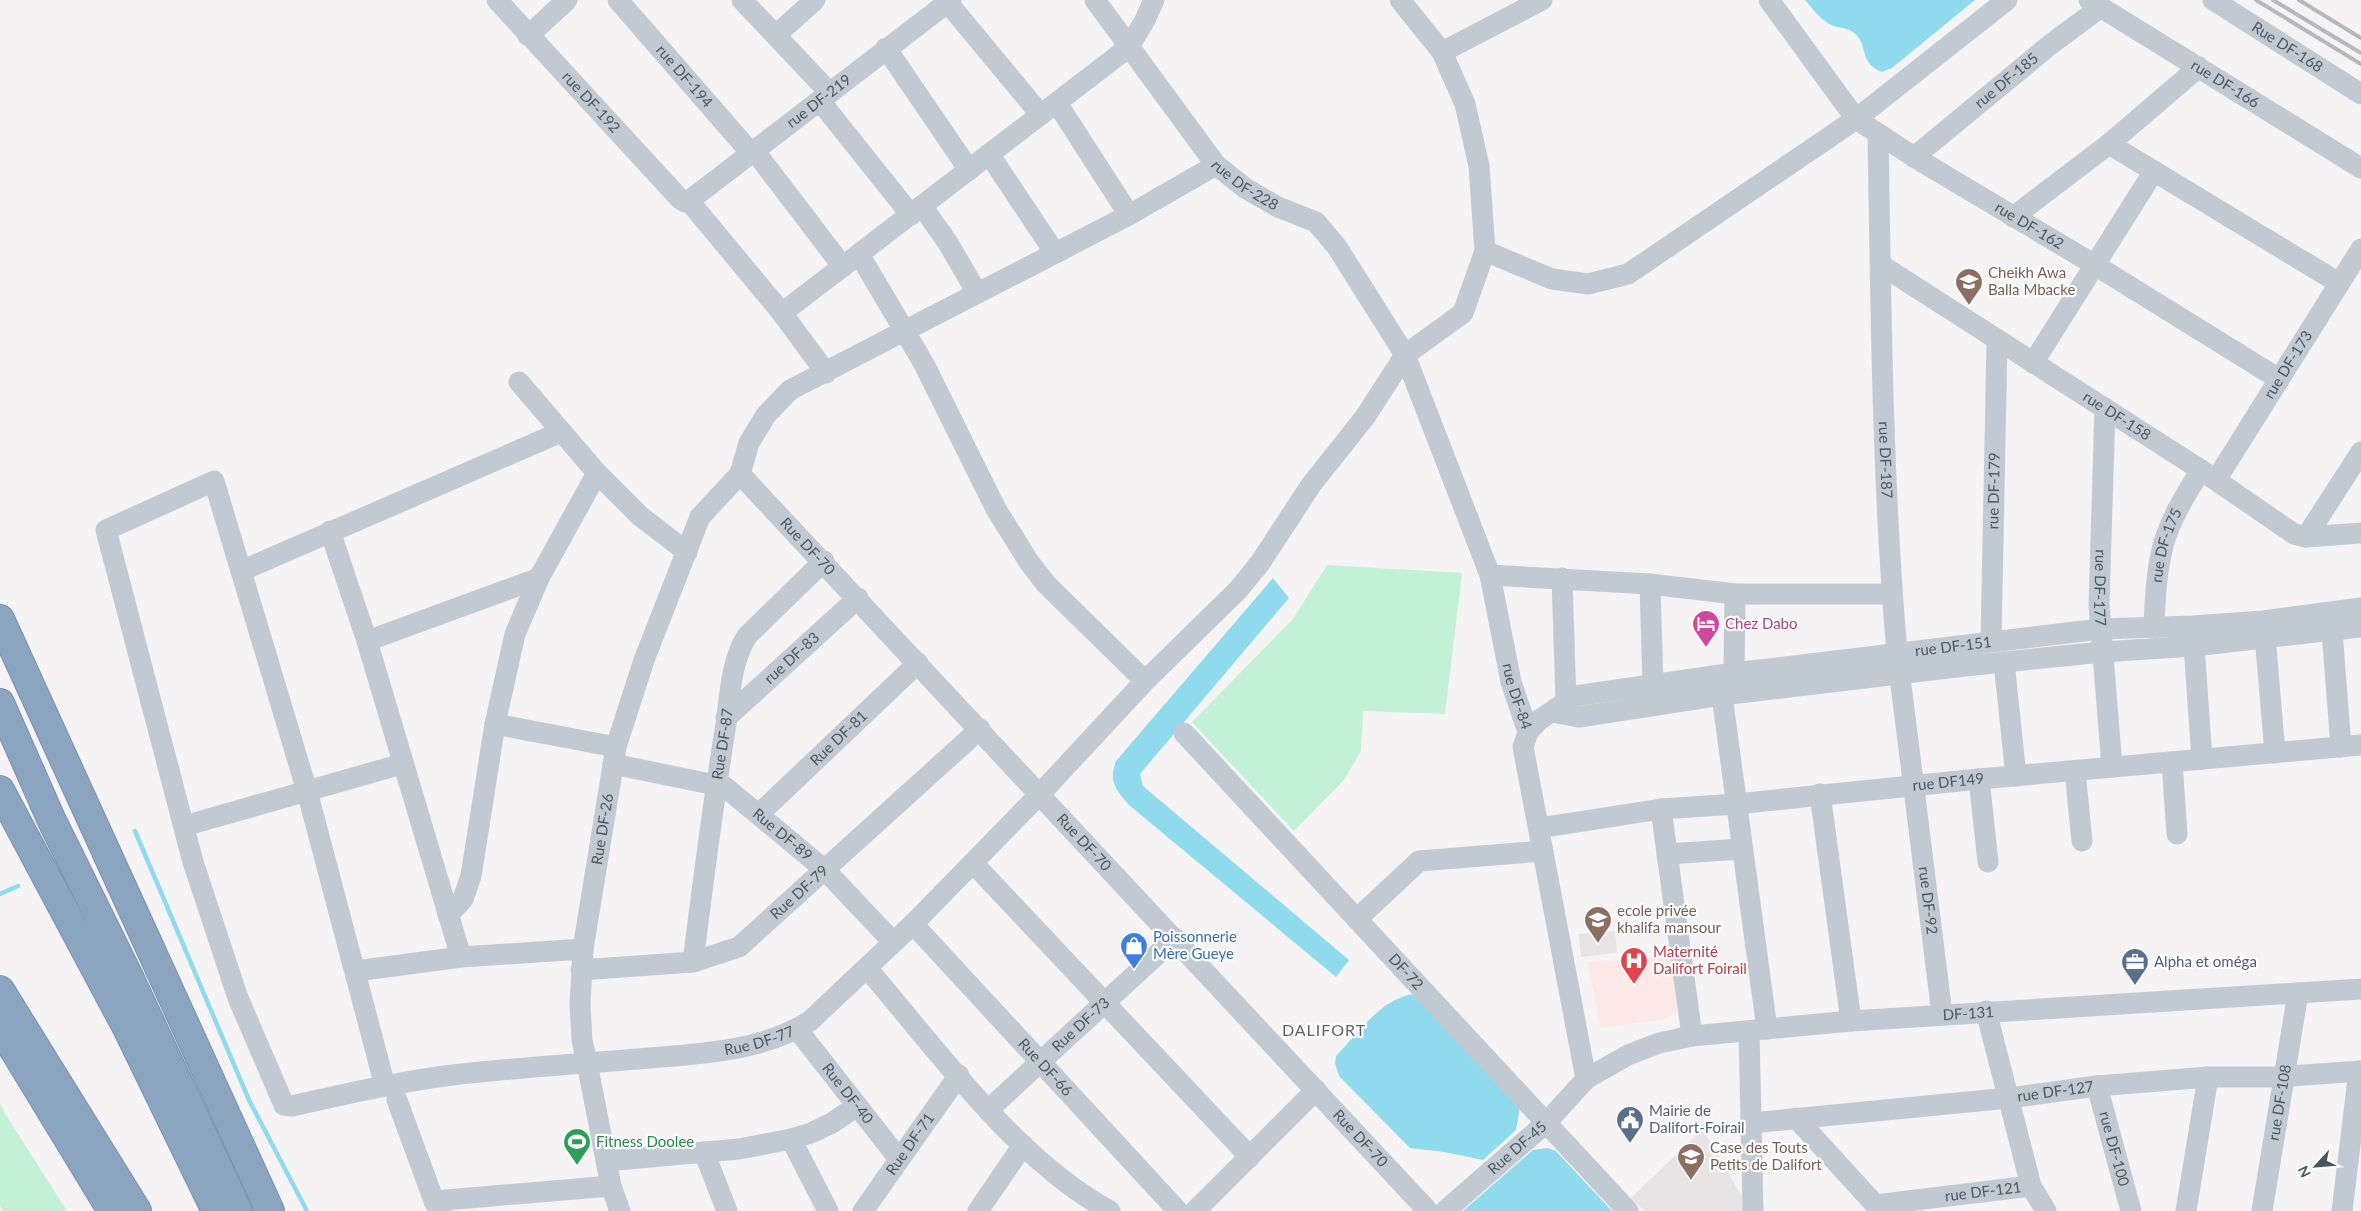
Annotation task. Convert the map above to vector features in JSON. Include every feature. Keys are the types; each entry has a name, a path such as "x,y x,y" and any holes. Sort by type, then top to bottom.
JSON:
{"highway":[{"path":"0,619 270,1211"},
{"path":"0,631 31,687"},
{"path":"0,703 52,821 131,981 238,1211"},
{"path":"0,790 127,1028 216,1211"},
{"path":"0,990 137,1211"},
{"path":"0,1027 112,1211"}],"street":[{"name":"rue DF-192","path":"496,0 634,152 680,199 687,202 782,313 826,373"},
{"path":"528,36 567,0"},
{"name":"rue DF-194","path":"618,0 851,261 904,331 924,364 996,509 1029,562 1046,584 1144,681"},
{"path":"742,0 776,35 916,211 948,243 978,293"},
{"path":"776,35 815,0"},
{"name":"rue DF-228","path":"1095,0 1216,165 1245,188 1278,207 1316,222 1337,248 1405,355"},
{"path":"782,313 1129,47 1154,0"},
{"path":"1400,0 1442,52 1465,104 1479,166 1485,251 1463,313 1405,355"},
{"path":"1442,52 1542,0"},
{"path":"1769,0 1856,120"},
{"path":"1485,251 1552,279 1588,284 1628,274 1856,120 2007,0"},
{"name":"Rue DF-168","path":"2213,0 2361,94"},
{"path":"950,1 1049,109 1129,215"},
{"name":"rue DF-219","path":"687,202 886,48 950,1"},
{"name":"rue DF-166","path":"2095,4 2361,168"},
{"name":"rue DF-185","path":"1914,157 2051,44 2095,4"},
{"path":"886,48 969,170"},
{"path":"2014,216 2109,144 2199,67"},
{"name":"rue DF-162","path":"1856,120 2279,379"},
{"name":"rue DF-187","path":"1878,134 1886,502 1897,654 1913,785"},
{"path":"2109,144 2339,283"},
{"path":"989,154 1055,253"},
{"path":"740,474 750,442 766,414 776,402 807,380 826,373 1129,215 1216,165"},
{"path":"2033,364 2154,171"},
{"name":"rue DF-173","path":"2208,475 2279,379 2361,249"},
{"name":"rue DF-158","path":"1881,265 2208,475 2285,528 2306,537 2361,533"},
{"name":"rue DF-179","path":"1992,642 1997,341"},
{"name":"rue DF-84","path":"1405,355 1490,575 1511,682 1528,732 1523,748 1586,1079"},
{"name":"Rue DF-77","path":"184,826 193,862 238,998 284,1105 292,1106 391,1093 452,1075 722,1052 774,1038 797,1029 810,1021 913,924 1040,794 1144,681 1238,590 1260,563 1311,485 1365,417 1405,355"},
{"path":"519,382 598,473 640,516 687,552"},
{"name":"rue DF-177","path":"2105,408 2098,605 2112,767"},
{"path":"241,571 561,432"},
{"path":"2306,537 2361,452"},
{"path":"448,915 463,899 468,889 495,724 514,634 539,578 598,473"},
{"name":"Rue DF-26","path":"620,1211 606,1161 582,1040 580,1004 583,949 615,756 644,660 700,517 740,474"},
{"name":"Rue DF-70","path":"740,474 824,561 1428,1211"},
{"name":"rue DF-175","path":"2154,628 2155,597 2163,545 2179,505 2208,475"},
{"path":"402,764 307,791 184,826 106,530 214,480 307,791 391,1093 437,1206 612,1186"},
{"path":"330,531 367,641 461,958"},
{"name":"Rue DF-87","path":"693,962 725,788 726,718 732,680 743,641 824,561"},
{"path":"1490,575 1650,584 1735,594 1892,594"},
{"path":"367,641 539,578"},
{"path":"1559,707 1562,578"},
{"path":"1650,584 1653,685"},
{"path":"1735,594 1725,681 1758,1030 1751,1123 1753,1211"},
{"name":"rue DF-83","path":"726,718 858,598"},
{"name":"rue DF-151","path":"1528,732 1539,720 1575,696 1653,685 1900,674 2102,652 2194,646 2361,608"},
{"name":"rue DF-151","path":"1559,707 1579,717 1725,681 1897,654 2100,628 2332,631 2361,627"},
{"path":"2264,629 2275,753"},
{"path":"2332,631 2351,746"},
{"path":"2194,646 2202,759"},
{"path":"2004,662 2016,776"},
{"name":"Rue DF-81","path":"759,814 918,663"},
{"path":"495,724 725,788"},
{"name":"Rue DF-79","path":"582,970 693,962 739,948 980,729"},
{"name":"DF-72","path":"1184,733 1628,1211"},
{"name":"rue DF149","path":"1538,828 1661,809 1736,804 1913,785 2351,746"},
{"path":"2172,762 2177,834"},
{"path":"2075,771 2082,841"},
{"path":"1979,779 1988,862"},
{"name":"rue DF-92","path":"1913,785 1942,1014"},
{"name":"Rue DF-89","path":"725,788 825,870 893,942"},
{"path":"1820,794 1851,1021"},
{"path":"1661,809 1692,1036"},
{"path":"1667,854 1742,849"},
{"path":"1357,919 1421,860 1543,850"},
{"path":"973,863 1250,1157"},
{"name":"Rue DF-66","path":"913,924 1178,1211"},
{"name":"Rue DF-73","path":"988,1110 1175,938"},
{"path":"356,971 461,958 583,949"},
{"path":"867,968 988,1110 1059,1177 1085,1205 1110,1211"},
{"name":"DF-131","path":"1586,1079 1638,1050 1692,1036 1942,1014 2361,989"},
{"name":"rue DF-108","path":"2262,1211 2298,993"},
{"path":"1986,1011 2031,1186"},
{"name":"Rue DF-40","path":"797,1029 899,1159"},
{"path":"2342,1211 2360,1071"},
{"name":"rue DF-127","path":"1751,1123 2009,1098 2097,1086 2208,1077 2284,1076 2360,1071"},
{"name":"Rue DF-71","path":"863,1211 958,1075"},
{"path":"2186,1211 2208,1077"},
{"name":"Rue DF-45","path":"1445,1211 1546,1123 1586,1079"},
{"name":"rue DF-100","path":"2097,1086 2131,1211"},
{"path":"1194,1211 1316,1090"},
{"path":"606,1161 739,1149 791,1139 811,1133 832,1123 857,1106"},
{"path":"1796,1118 1878,1208"},
{"path":"791,1139 828,1211"},
{"path":"978,1211 1023,1144"},
{"path":"704,1152 728,1211"},
{"name":"rue DF-121","path":"1878,1208 2031,1186 2046,1211"}],"shaded area":[{"name":"ecole privée khalifa mansour","path":"1615,931 1617,953 1581,957 1579,934"},
{"name":"Maternité Dalifort Foirail","path":"1673,957 1678,1009 1666,1019 1600,1028 1588,962"},
{"name":"Case des Touts Petits de Dalifort","path":"1703,1129 1749,1209 1748,1211 1645,1211 1631,1198"}],"green space":[{"path":"1327,565 1462,573 1445,714 1363,711 1361,751 1344,780 1294,831 1192,722 1293,619"},
{"path":"0,1103 67,1211 3,1211 0,1206"}],"water":[{"path":"1805,0 1975,0 1892,68 1882,72 1870,64 1858,37 1851,31 1826,22"},
{"path":"1273,578 1289,598 1140,774 1143,786 1349,960 1336,977 1129,805 1117,790 1113,780 1116,761"},
{"path":"1414,994 1520,1107 1516,1130 1483,1160 1444,1152 1410,1148 1339,1076 1335,1063 1336,1056 1371,1018 1391,1002"},
{"path":"1548,1148 1556,1151 1612,1211 1463,1211 1533,1150"}],"waterway":[{"path":"135,831 249,1100 307,1211"},
{"path":"0,894 18,886"}],"railway":[{"path":"2256,0 2361,64"},
{"path":"2273,0 2361,53"},
{"path":"2299,0 2361,38"}],"place":[{"name":"Cheikh Awa Balla Mbacke","path":"1969,306"},
{"name":"Chez Dabo","path":"1706,648"},
{"name":"ecole privée khalifa mansour","path":"1598,944"},
{"name":"Poissonnerie Mère Gueye","path":"1134,970"},
{"name":"Maternité Dalifort Foirail","path":"1634,985"},
{"name":"Alpha et oméga","path":"2135,986"},
{"name":"Mairie de Dalifort-Foirail","path":"1630,1144"},
{"name":"Fitness Doolee","path":"577,1166"},
{"name":"Case des Touts Petits de Dalifort","path":"1691,1181"}],"district":[{"name":"DALIFORT","path":"1324,1030"}]}
